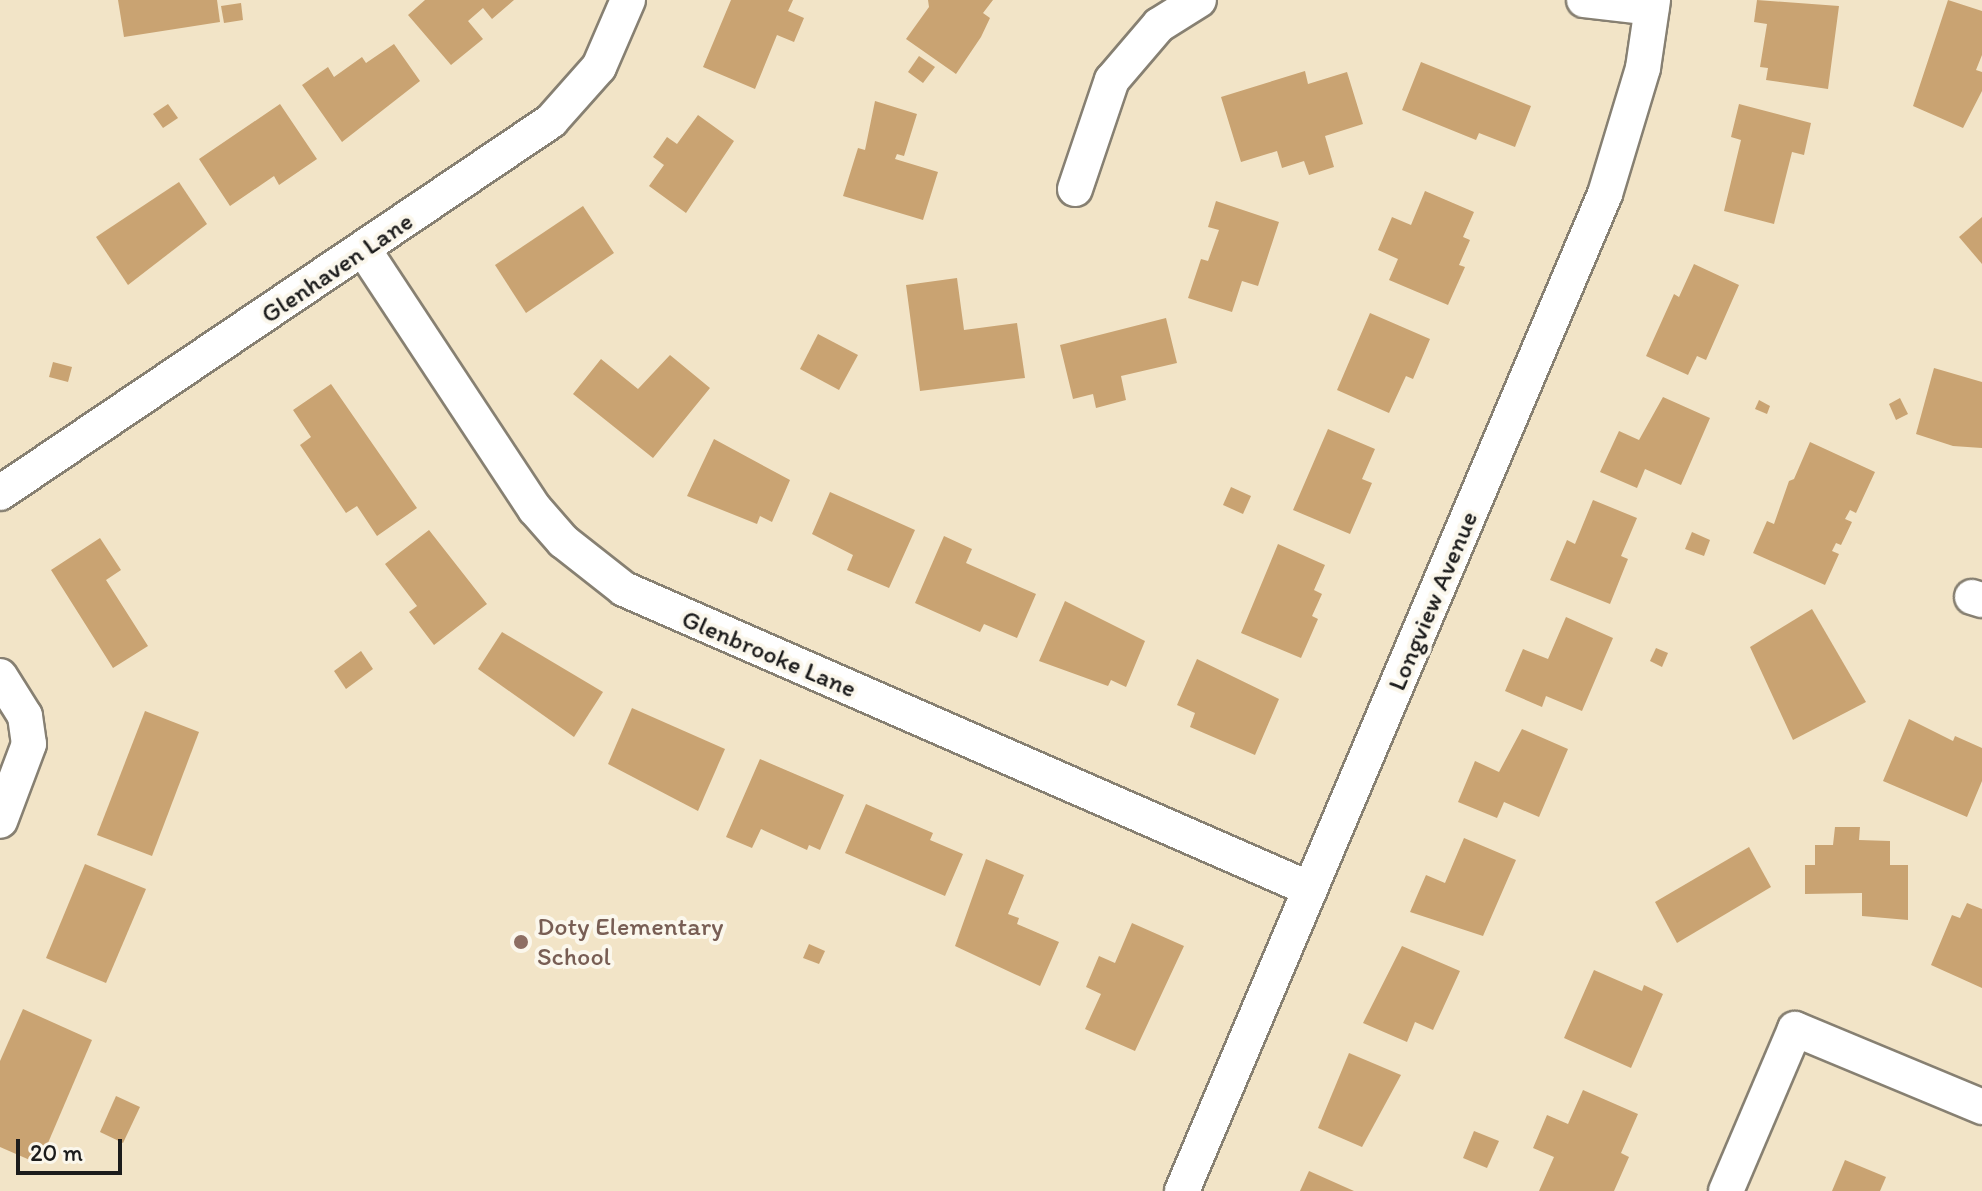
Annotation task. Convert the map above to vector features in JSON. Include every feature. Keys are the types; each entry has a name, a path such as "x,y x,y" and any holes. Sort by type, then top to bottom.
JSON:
{"street":[{"name":"Glenhaven Lane","path":"0,493 364,250 570,106 599,67 628,0"},
{"path":"1075,189 1112,80 1159,25 1199,0"},
{"path":"1584,0 1653,4"},
{"name":"Longview Avenue","path":"1182,1191 1605,194 1643,68 1653,4"},
{"name":"Glenbrooke Lane","path":"364,250 535,509 563,541 614,582 657,606 1310,889"},
{"path":"0,676 25,716 29,744 0,821"},
{"path":"1726,1191 1795,1029 1982,1107"}],"building":[{"path":"118,0 217,0 220,22 124,37"},
{"path":"425,0 514,0 492,19 483,8 468,21 483,39 451,65 408,15"},
{"path":"731,0 793,0 788,11 804,18 794,42 777,35 755,89 703,67"},
{"path":"928,0 993,0 983,13 990,18 981,37 956,74 906,39 929,7"},
{"path":"1757,0 1839,6 1828,89 1766,80 1768,68 1760,67 1767,24 1754,22"},
{"path":"1948,0 1982,11 1982,55 1976,70 1982,72 1982,91 1963,128 1913,106"},
{"path":"241,3 243,20 224,23 221,6"},
{"path":"394,44 420,81 342,142 302,85 328,67 334,77 362,57 366,63"},
{"path":"919,56 935,67 923,83 908,72"},
{"path":"1421,62 1531,106 1515,147 1479,133 1476,140 1402,110"},
{"path":"1305,71 1308,84 1347,72 1363,124 1325,136 1334,167 1309,175 1304,161 1282,168 1277,151 1241,162 1221,97"},
{"path":"875,101 917,114 904,156 897,154 895,159 938,172 923,220 843,196 858,148 865,150"},
{"path":"168,104 178,118 163,128 153,114"},
{"path":"280,104 317,159 279,185 274,176 230,206 199,159"},
{"path":"1739,104 1811,123 1804,155 1792,152 1774,224 1724,211 1741,140 1731,137"},
{"path":"698,115 734,141 686,213 649,186 664,165 653,157 667,137 677,144"},
{"path":"179,182 207,224 128,285 96,237"},
{"path":"1425,191 1474,212 1463,237 1470,240 1459,265 1465,267 1448,305 1389,280 1398,259 1378,250 1392,217 1411,225"},
{"path":"1216,201 1279,222 1258,286 1242,281 1232,312 1188,298 1201,259 1208,261 1219,230 1208,227"},
{"path":"583,206 614,253 526,313 495,265"},
{"path":"1982,217 1982,264 1959,237"},
{"path":"1694,264 1739,285 1706,360 1697,356 1688,375 1646,356 1674,294 1679,297"},
{"path":"957,278 964,330 1017,323 1025,378 920,391 906,285"},
{"path":"1370,313 1430,339 1413,379 1406,376 1389,413 1337,390"},
{"path":"1166,318 1177,363 1121,376 1126,400 1096,408 1093,394 1073,399 1060,345"},
{"path":"818,334 858,355 839,390 800,369"},
{"path":"670,355 710,388 653,458 573,394 601,359 638,389"},
{"path":"53,362 72,367 68,382 49,377"},
{"path":"1934,368 1982,382 1982,448 1953,446 1916,434"},
{"path":"331,384 417,508 377,536 357,506 346,513 300,445 311,437 293,410"},
{"path":"1663,397 1710,418 1681,485 1645,469 1637,488 1600,472 1619,431 1639,440"},
{"path":"1900,398 1908,414 1896,420 1889,404"},
{"path":"1759,400 1770,406 1767,414 1755,409"},
{"path":"1328,429 1375,449 1362,479 1372,483 1350,534 1293,510"},
{"path":"714,439 790,480 772,522 760,516 757,524 687,496"},
{"path":"1810,442 1875,472 1856,513 1850,510 1845,519 1852,522 1841,545 1836,543 1832,551 1839,554 1825,585 1753,553 1767,521 1774,524 1789,481 1794,479"},
{"path":"1231,487 1251,496 1243,514 1223,505"},
{"path":"830,492 915,530 889,588 847,570 853,555 812,534"},
{"path":"1593,500 1637,518 1621,556 1628,559 1610,604 1550,580 1567,540 1575,544"},
{"path":"429,530 487,604 434,645 409,612 417,606 385,564"},
{"path":"1692,532 1710,540 1704,556 1685,549"},
{"path":"944,536 972,549 966,563 1036,594 1017,638 984,624 980,632 915,603"},
{"path":"100,538 121,570 106,580 148,646 113,668 51,570"},
{"path":"1278,544 1325,565 1314,590 1322,594 1312,616 1318,619 1301,658 1241,633"},
{"path":"1065,601 1145,641 1126,687 1111,680 1108,686 1039,661"},
{"path":"1812,609 1866,702 1793,740 1750,647"},
{"path":"1566,617 1613,638 1582,711 1546,696 1542,707 1505,691 1523,649 1548,659"},
{"path":"502,632 603,692 574,737 478,669"},
{"path":"1656,648 1668,653 1662,667 1650,661"},
{"path":"361,651 373,669 346,689 334,671"},
{"path":"1197,659 1279,699 1255,755 1190,727 1195,713 1177,705"},
{"path":"632,708 725,749 698,811 608,764"},
{"path":"145,711 199,732 152,856 97,835"},
{"path":"1909,719 1953,741 1955,736 1982,748 1982,781 1967,817 1883,781"},
{"path":"1522,729 1568,749 1539,817 1504,802 1497,818 1458,802 1475,761 1499,772"},
{"path":"760,759 844,795 820,850 809,845 807,850 761,829 752,848 726,837"},
{"path":"866,804 933,833 930,840 963,854 945,896 845,853"},
{"path":"1835,827 1860,827 1859,840 1890,841 1890,865 1908,865 1908,920 1862,916 1862,893 1805,894 1805,865 1815,865 1815,845 1833,845"},
{"path":"1464,838 1516,860 1483,936 1410,912 1426,875 1445,883"},
{"path":"1749,847 1771,887 1677,943 1655,902"},
{"path":"986,859 1024,875 1008,914 1019,918 1017,924 1059,942 1040,986 955,946"},
{"path":"85,864 146,889 106,983 46,958"},
{"path":"1967,903 1982,909 1982,988 1931,965 1952,915 1960,918"},
{"path":"1132,923 1184,946 1135,1051 1085,1029 1101,994 1086,987 1099,956 1115,963"},
{"path":"809,944 825,951 819,964 803,958"},
{"path":"1402,946 1460,971 1433,1030 1415,1022 1407,1042 1363,1023"},
{"path":"1594,970 1642,991 1644,985 1663,994 1631,1068 1564,1038"},
{"path":"23,1009 92,1040 39,1164 0,1147 0,1061"},
{"path":"1349,1053 1401,1075 1362,1147 1318,1128"},
{"path":"1583,1090 1638,1114 1621,1153 1629,1157 1614,1191 1539,1191 1554,1157 1533,1148 1547,1115 1568,1124"},
{"path":"116,1096 140,1107 123,1143 100,1132"},
{"path":"1474,1131 1499,1141 1487,1168 1463,1158"},
{"path":"1845,1160 1886,1177 1880,1191 1832,1191"},
{"path":"1309,1171 1354,1191 1300,1191"}],"place":[{"name":"Doty Elementary School","path":"521,942"}]}
